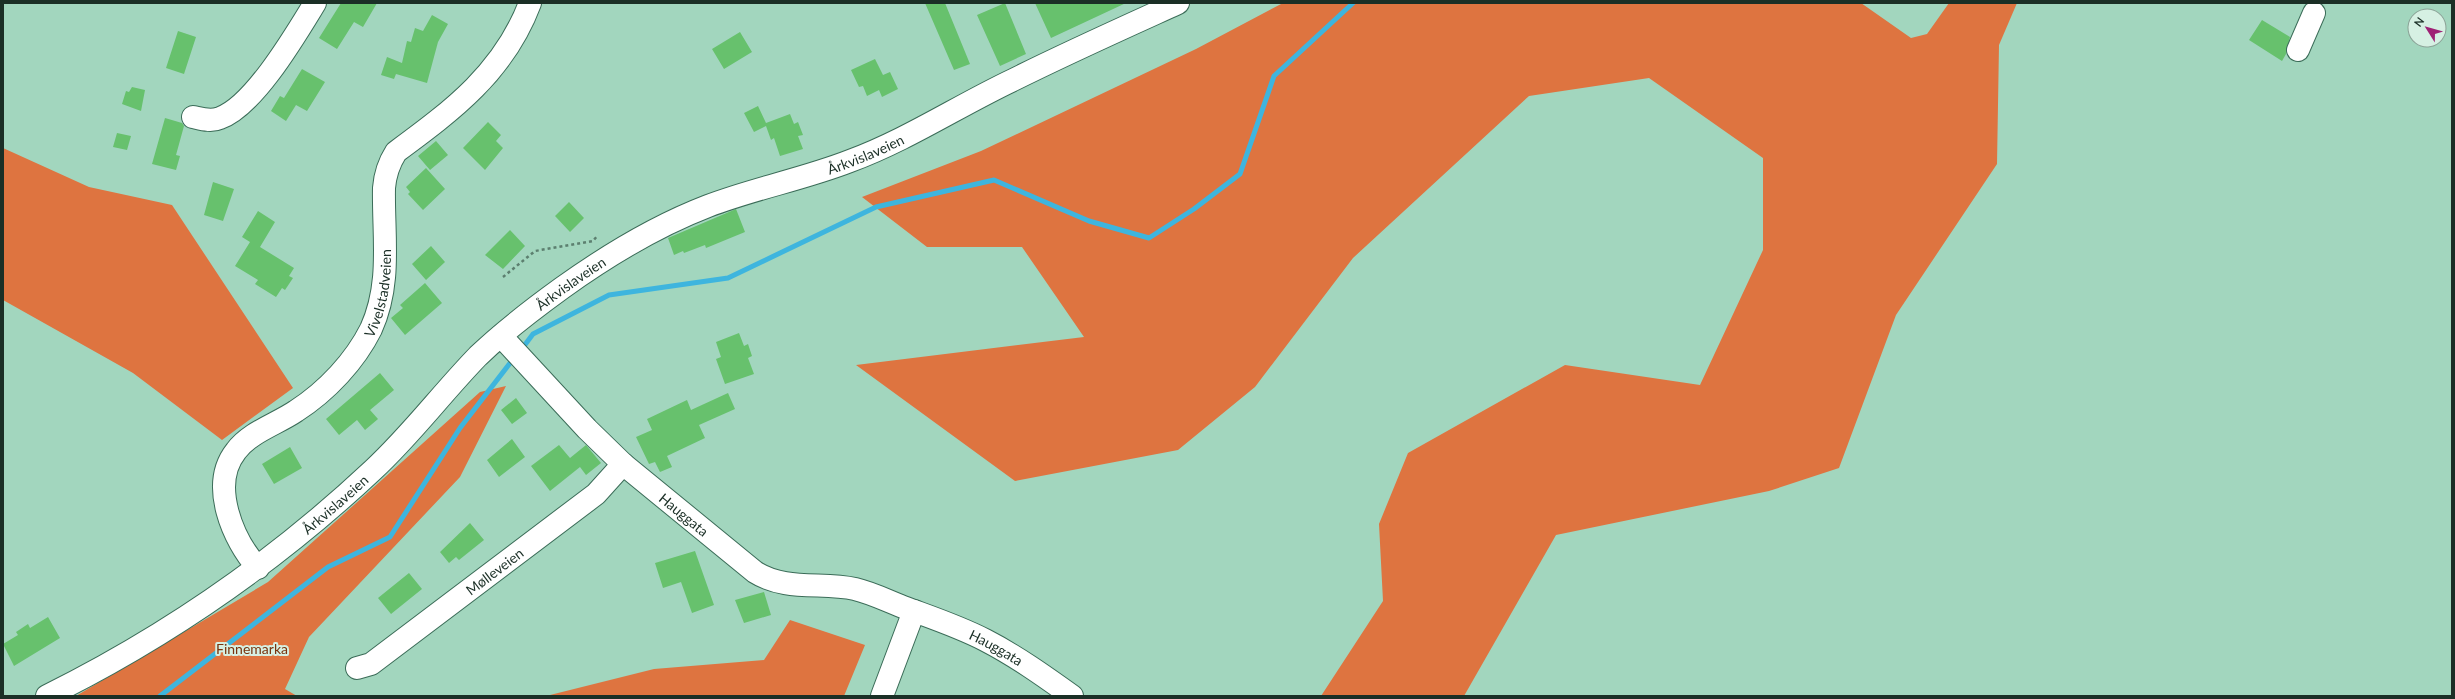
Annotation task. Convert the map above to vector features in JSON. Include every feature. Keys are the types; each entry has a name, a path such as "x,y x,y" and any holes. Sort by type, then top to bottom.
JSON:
{"street":[{"path":"193,117 211,120 227,115 244,101 272,67 314,3"},
{"name":"Vivelstadveien","path":"258,568 238,542 228,516 225,479 229,463 235,451 245,442 296,412 334,380 354,355 370,329 381,300 385,281 384,188 385,176 392,157 396,152 436,122 485,78 510,44 530,3"},
{"name":"Årkvislaveien","path":"47,696 148,640 217,597 258,568 373,470 461,374 510,346 562,288 646,234 710,205 855,159 907,135 1013,79 1178,3"},
{"path":"2298,50 2314,13"},
{"name":"Hauggata","path":"510,346 587,429 623,464 768,581 857,590 940,620 985,640 1016,657 1072,696"},
{"name":"Mølleveien","path":"357,668 371,664 596,494 606,485 623,464"},
{"path":"882,696 914,611"}],"path":[{"path":"503,277 535,251 593,241 598,235"}],"green space":[{"path":"1283,3 1861,3 1911,38 1927,34 1949,3 2017,3 1999,45 1997,164 1896,315 1839,468 1769,491 1556,535 1464,696 1321,696 1383,601 1379,524 1408,453 1565,365 1700,385 1763,250 1763,158 1649,78 1529,96 1353,258 1255,387 1178,450 1015,481 856,365 1084,337 1022,247 927,247 862,197 981,151 1196,49"},
{"path":"3,148 89,187 172,205 293,388 222,440 133,373 3,300"},
{"name":"Finnemarka","path":"506,386 460,477 309,637 285,689 297,696 76,696 268,582 480,392"},
{"path":"790,620 865,645 844,696 546,696 654,669 764,660"}],"building":[{"path":"341,3 377,3 363,27 354,22 337,49 319,38"},
{"path":"925,3 945,3 970,64 954,70"},
{"path":"1005,3 1026,54 1000,66 977,15"},
{"path":"1035,3 1126,3 1051,38"},
{"path":"432,15 448,24 438,42 427,83 396,74 394,79 381,75 387,57 402,63 407,41 411,42 415,28 423,31"},
{"path":"2262,20 2290,37 2286,54 2282,61 2249,40"},
{"path":"178,31 196,37 184,74 166,68"},
{"path":"740,32 752,52 724,69 712,49"},
{"path":"875,59 883,75 890,72 898,89 882,97 879,90 867,96 863,86 859,87 851,70"},
{"path":"302,69 325,82 307,111 296,105 286,121 271,111 280,96 284,98"},
{"path":"132,87 145,90 141,111 122,104 126,91 129,92"},
{"path":"758,106 766,123 790,114 794,124 798,122 803,135 798,136 803,149 780,156 774,138 771,140 766,126 754,132 744,113"},
{"path":"165,118 182,123 184,126 176,155 180,156 176,170 152,164"},
{"path":"488,122 501,135 496,141 503,148 485,170 463,148"},
{"path":"117,133 131,136 127,150 113,147"},
{"path":"436,141 448,155 430,170 418,156"},
{"path":"426,168 445,189 423,210 408,194 410,192 406,187"},
{"path":"213,182 234,189 223,221 204,215"},
{"path":"569,202 584,218 570,232 555,216"},
{"path":"736,209 745,232 706,248 705,245 674,255 668,238"},
{"path":"258,211 275,222 260,247 294,268 289,276 293,278 285,290 282,288 276,297 255,284 258,280 235,266 250,242 242,237"},
{"path":"510,230 525,246 503,269 485,255"},
{"path":"431,246 445,262 426,280 412,264"},
{"path":"425,283 442,303 405,335 391,318 403,308 400,305"},
{"path":"739,333 744,346 748,344 752,356 748,358 754,374 725,384 716,359 721,357 716,342"},
{"path":"380,373 394,390 370,410 378,419 365,430 357,420 339,435 326,419"},
{"path":"728,393 735,409 699,425 705,438 667,456 672,467 660,472 655,462 649,464 636,437 652,430 647,419 687,400 691,410"},
{"path":"516,398 527,413 512,424 501,410"},
{"path":"512,439 525,457 499,477 487,460"},
{"path":"559,445 570,458 586,445 601,463 586,475 580,467 550,491 531,466"},
{"path":"290,447 302,468 274,484 262,464"},
{"path":"470,523 484,540 459,560 456,557 449,563 440,552"},
{"path":"695,551 714,605 692,613 681,582 663,588 655,563"},
{"path":"409,573 422,589 391,614 378,598"},
{"path":"764,592 771,615 744,623 735,600"},
{"path":"48,617 60,638 14,666 3,644 18,635 16,632 28,624 30,628"}],"waterway":[{"path":"521,350 533,334 609,295 728,278 876,207 994,180 1089,221 1149,238 1194,209 1240,174 1274,76 1353,3"},
{"path":"160,696 328,567 390,537 460,428 514,358"}]}
